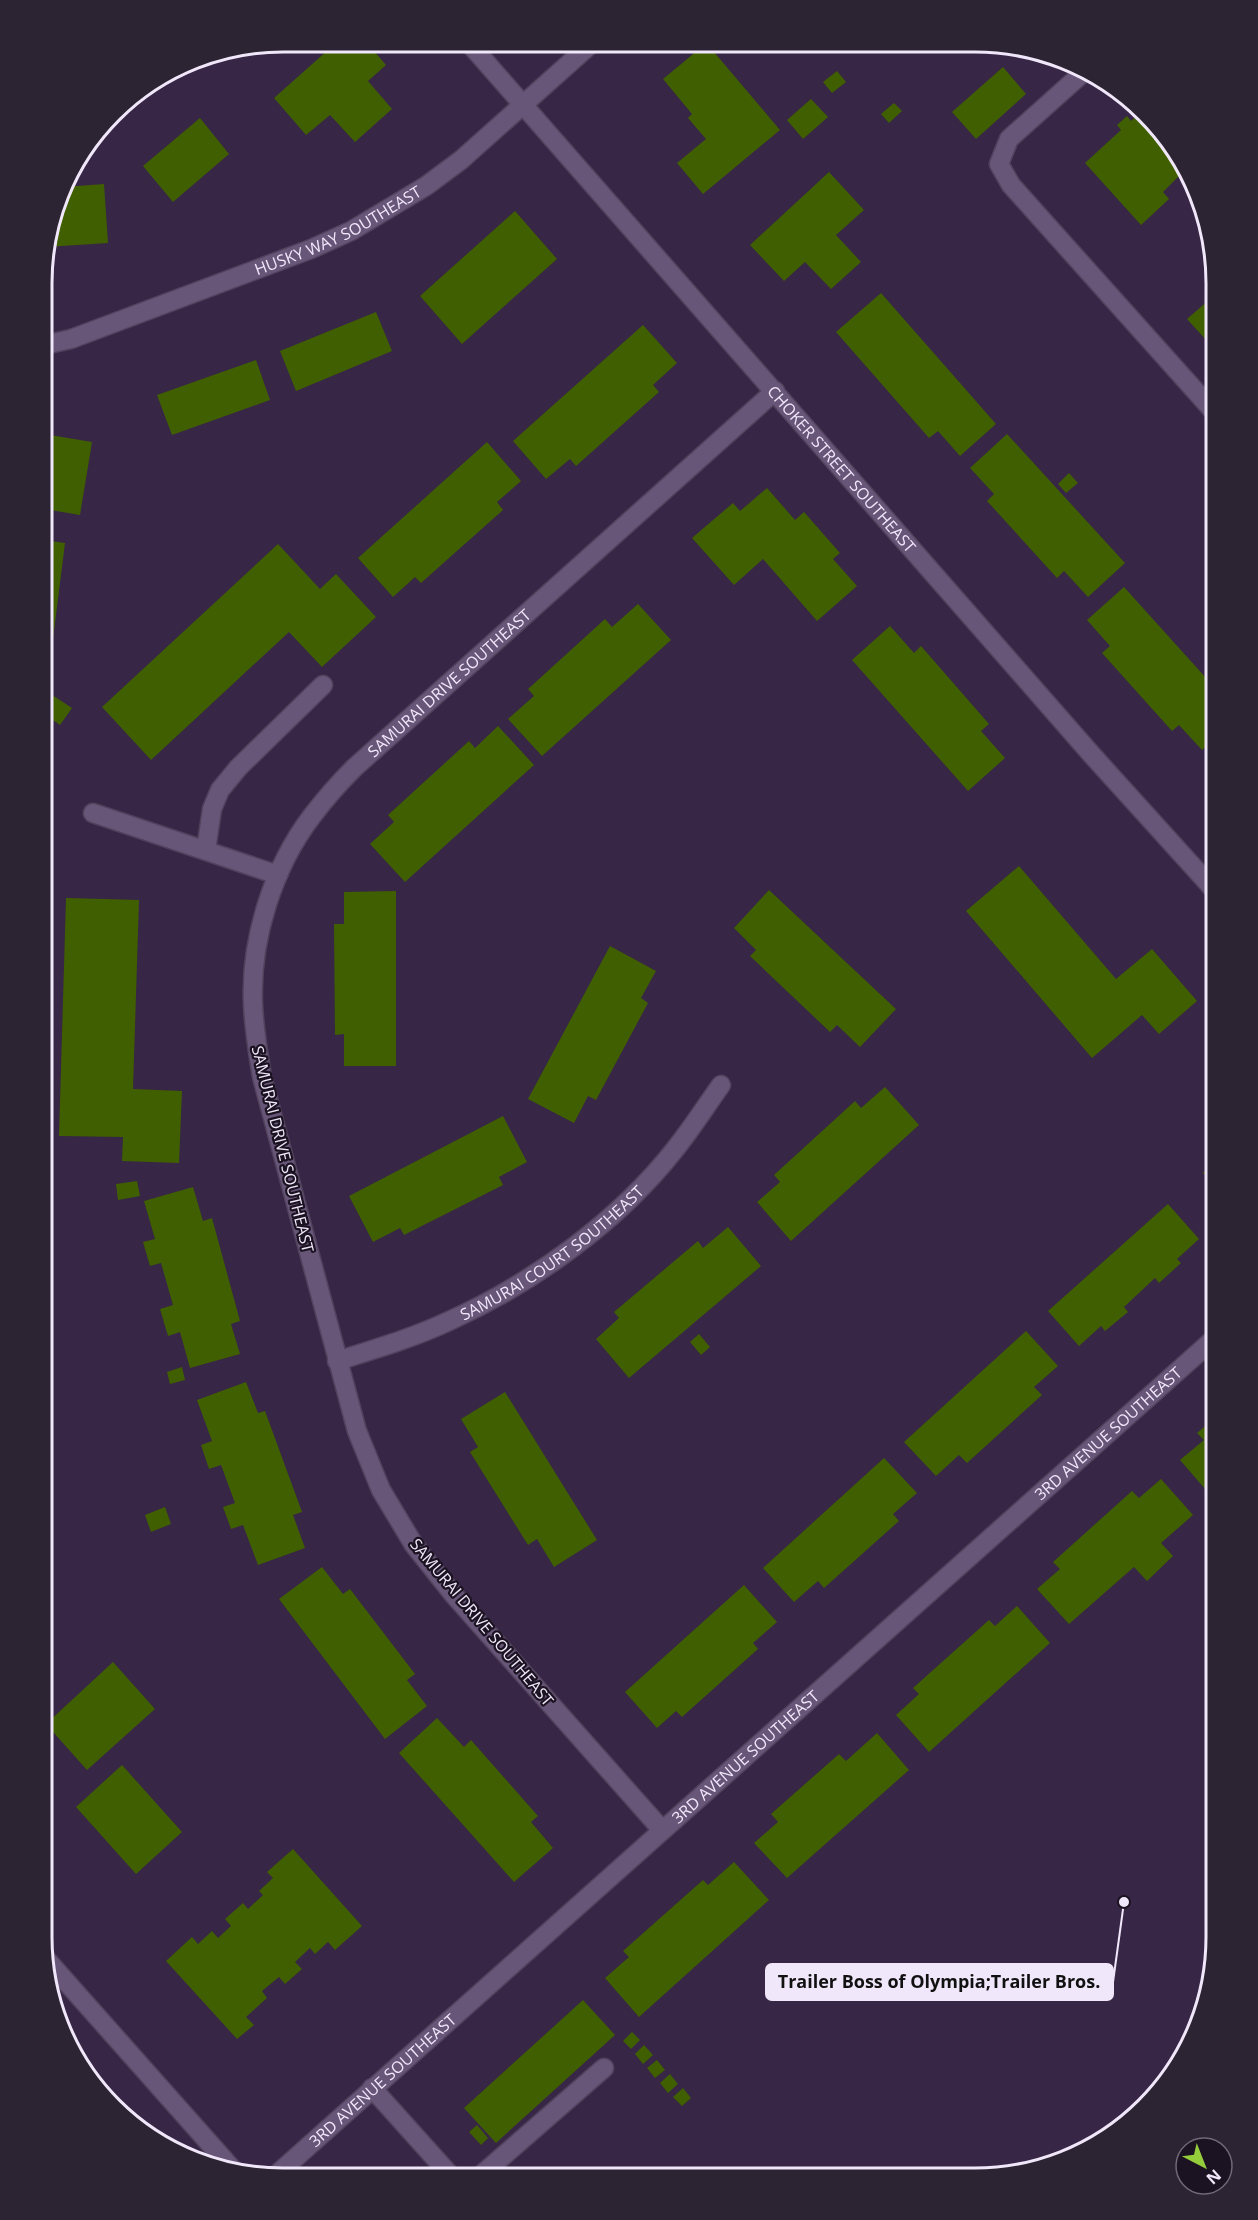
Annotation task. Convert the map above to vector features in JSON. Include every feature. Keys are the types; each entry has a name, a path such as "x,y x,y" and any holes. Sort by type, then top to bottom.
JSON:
{"street":[{"name":"CHOKER STREET SOUTHEAST","path":"477,52 1092,755 1206,881"},
{"name":"HUSKY WAY SOUTHEAST","path":"52,343 93,331 311,249 351,231 426,186 461,160 582,52"},
{"path":"1078,77 1009,139 999,164 1011,185 1206,403"},
{"name":"SAMURAI DRIVE SOUTHEAST","path":"662,1830 453,1594 414,1545 381,1490 357,1431 262,1077 252,1004 254,971 267,906 278,875 310,818 354,768 775,391"},
{"path":"206,850 212,809 220,790 238,768 323,685"},
{"path":"93,813 278,875"},
{"name":"SAMURAI COURT SOUTHEAST","path":"337,1361 405,1340 449,1321 523,1283 572,1248 632,1197 647,1181 676,1149 721,1085"},
{"name":"3RD AVENUE SOUTHEAST","path":"283,2168 1206,1346"},
{"path":"54,1968 225,2160"},
{"path":"488,2168 604,2068"},
{"path":"372,2088 443,2168"}],"building":[{"path":"326,52 375,52 386,65 368,81 392,109 355,142 330,115 306,135 274,98"},
{"path":"696,52 714,52 780,130 703,194 677,163 706,139 688,118 692,114 663,79"},
{"path":"1003,67 1026,94 976,139 952,112"},
{"path":"837,71 846,82 832,93 823,82"},
{"path":"811,99 828,117 803,139 787,120"},
{"path":"894,103 902,111 889,123 881,114"},
{"path":"1127,116 1131,121 1135,117 1148,131 1167,155 1180,177 1163,192 1169,199 1141,225 1085,163 1121,130 1117,125"},
{"path":"200,118 229,154 173,202 143,166"},
{"path":"829,172 864,210 836,235 861,262 831,289 805,262 784,281 750,245"},
{"path":"104,184 108,243 55,246 60,223 74,186"},
{"path":"515,211 557,259 462,344 420,296"},
{"path":"881,293 996,424 960,456 938,431 929,438 836,332"},
{"path":"1206,302 1206,340 1187,319"},
{"path":"376,312 392,351 296,391 280,351"},
{"path":"643,325 677,363 653,385 659,392 576,466 570,459 546,479 513,441"},
{"path":"256,360 270,400 172,435 157,395"},
{"path":"1007,434 1125,563 1088,597 1064,571 1057,578 987,501 994,494 970,468"},
{"path":"52,435 92,442 80,515 52,510"},
{"path":"487,442 521,481 497,502 503,510 421,583 415,577 393,597 358,558"},
{"path":"1069,473 1078,483 1066,493 1058,484"},
{"path":"767,488 795,520 804,512 840,553 833,559 857,586 817,621 763,559 734,585 692,538 733,503 740,511"},
{"path":"52,541 65,543 52,647"},
{"path":"278,544 320,589 336,574 376,617 322,667 289,632 151,760 102,707"},
{"path":"1124,587 1206,678 1206,747 1202,750 1179,725 1172,731 1102,653 1110,646 1087,620"},
{"path":"638,604 671,640 542,756 508,719 534,696 528,689 605,619 612,627"},
{"path":"890,626 914,653 921,646 989,724 981,731 1005,758 968,791 852,660"},
{"path":"52,695 72,708 60,725 52,719"},
{"path":"498,726 534,765 405,882 370,844 394,822 388,815 469,741 475,748"},
{"path":"1019,866 1116,979 1152,949 1197,1001 1159,1034 1142,1015 1092,1058 966,911"},
{"path":"769,890 896,1009 860,1047 837,1025 830,1032 750,956 756,950 734,928"},
{"path":"396,891 396,1066 344,1066 344,1034 335,1035 334,924 344,924 344,892"},
{"path":"66,898 139,900 133,1089 182,1091 179,1163 122,1161 123,1137 59,1136"},
{"path":"610,946 656,971 641,998 648,1003 596,1100 588,1096 574,1123 528,1099"},
{"path":"885,1087 919,1125 791,1241 757,1202 780,1182 774,1175 855,1101 861,1108"},
{"path":"503,1116 527,1162 499,1177 503,1185 404,1235 400,1228 373,1242 349,1196"},
{"path":"137,1181 140,1196 118,1200 116,1184"},
{"path":"193,1187 203,1221 212,1218 240,1321 231,1324 240,1354 190,1368 180,1332 168,1336 160,1309 173,1305 161,1263 150,1266 143,1242 155,1239 144,1201"},
{"path":"1168,1204 1199,1239 1177,1259 1181,1263 1159,1283 1155,1278 1124,1307 1128,1312 1105,1331 1101,1326 1079,1346 1048,1311"},
{"path":"728,1227 761,1266 629,1378 596,1339 619,1318 614,1312 698,1241 703,1248"},
{"path":"1026,1331 1058,1366 1034,1387 1042,1395 967,1463 959,1455 936,1476 904,1442"},
{"path":"699,1334 710,1347 701,1355 690,1342"},
{"path":"182,1367 185,1380 170,1384 167,1372"},
{"path":"246,1382 258,1413 265,1411 302,1512 293,1515 305,1548 258,1565 243,1525 231,1529 223,1507 235,1503 221,1465 209,1469 201,1445 212,1441 197,1400"},
{"path":"505,1392 597,1540 554,1567 537,1539 528,1545 470,1452 478,1447 461,1419"},
{"path":"1206,1425 1206,1490 1180,1460 1204,1440 1197,1433"},
{"path":"884,1458 917,1493 893,1514 899,1521 824,1588 818,1581 794,1602 763,1568"},
{"path":"1161,1479 1193,1515 1161,1543 1173,1556 1147,1581 1134,1567 1069,1624 1037,1589 1060,1569 1053,1562 1132,1491 1139,1498"},
{"path":"165,1507 171,1524 151,1532 145,1515"},
{"path":"322,1567 343,1594 350,1589 415,1674 407,1680 427,1706 385,1739 279,1599"},
{"path":"744,1585 777,1622 753,1643 758,1649 682,1717 676,1711 657,1728 625,1692"},
{"path":"1017,1606 1050,1643 929,1752 896,1715 919,1694 913,1688 989,1620 995,1626"},
{"path":"113,1662 155,1709 87,1770 52,1731 52,1718"},
{"path":"437,1718 464,1747 471,1740 538,1816 531,1822 553,1848 514,1882 399,1753"},
{"path":"877,1733 909,1770 787,1878 754,1843 778,1822 771,1814 839,1754 846,1761"},
{"path":"122,1765 182,1832 136,1874 76,1807"},
{"path":"293,1849 362,1926 335,1950 328,1942 315,1954 310,1948 295,1962 302,1969 285,1984 279,1977 262,1991 267,1998 246,2017 254,2025 237,2039 166,1961 192,1937 198,1944 212,1931 218,1938 231,1926 225,1919 243,1903 248,1909 263,1895 259,1891 273,1878 267,1872"},
{"path":"734,1862 769,1900 639,2017 605,1978 629,1957 623,1951 703,1880 708,1885"},
{"path":"583,2000 615,2035 496,2143 464,2108"},
{"path":"632,2032 640,2040 631,2049 623,2041"},
{"path":"644,2045 653,2055 643,2064 635,2054"},
{"path":"657,2060 665,2070 655,2078 647,2068"},
{"path":"670,2074 678,2084 668,2093 660,2083"},
{"path":"683,2088 691,2098 682,2106 673,2097"},
{"path":"477,2125 488,2138 481,2145 469,2132"}],"place":[{"name":"Trailer Boss of Olympia;Trailer Bros.","path":"1124,1902"}]}
